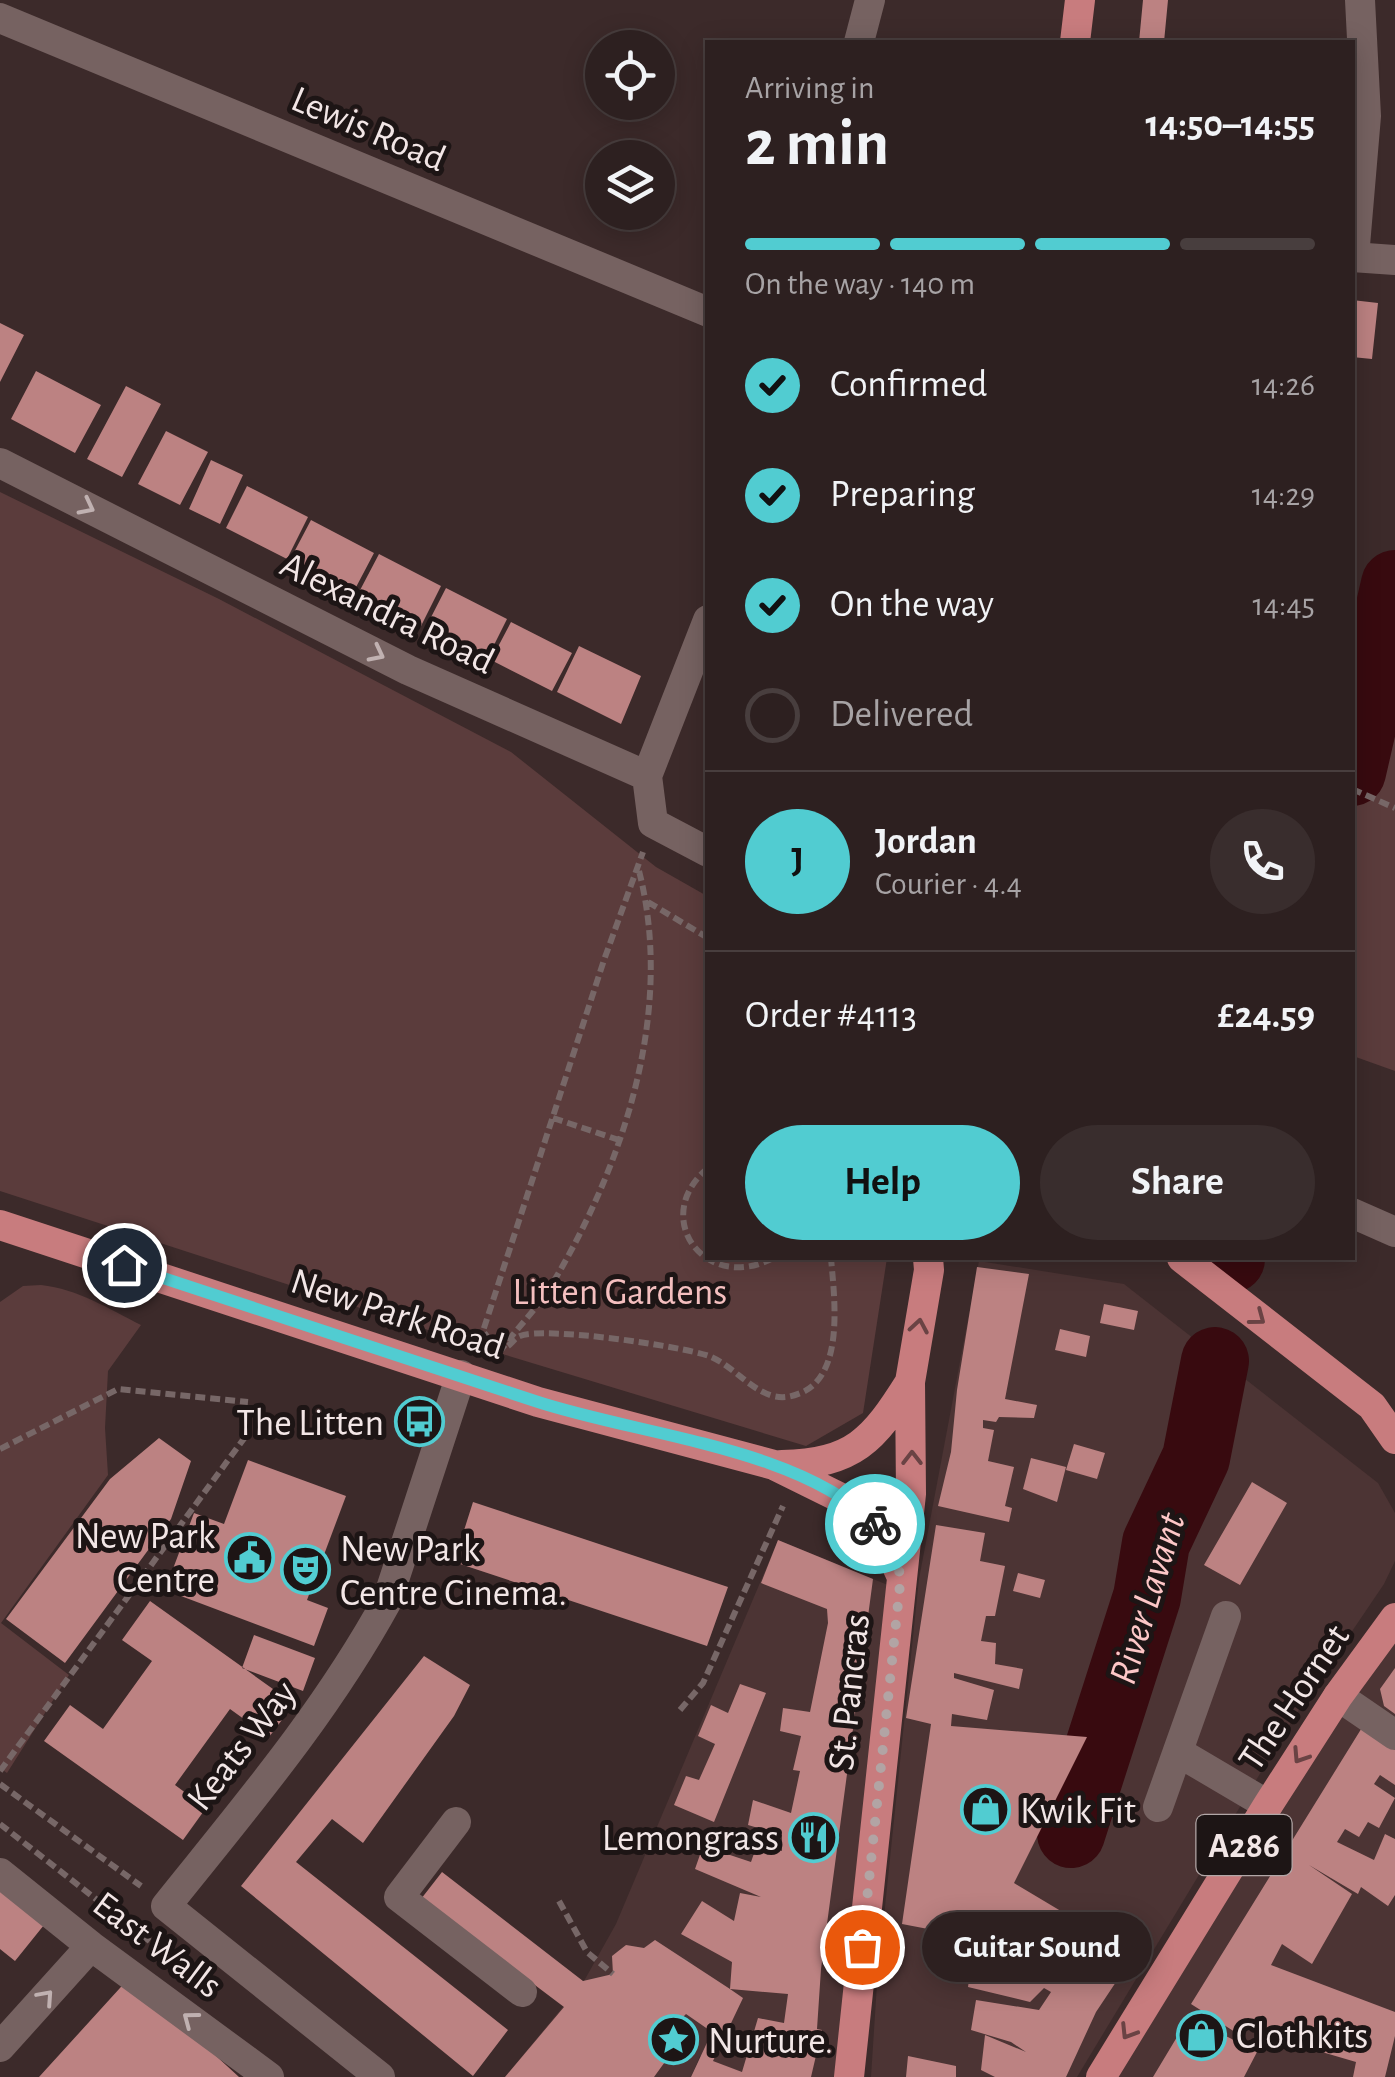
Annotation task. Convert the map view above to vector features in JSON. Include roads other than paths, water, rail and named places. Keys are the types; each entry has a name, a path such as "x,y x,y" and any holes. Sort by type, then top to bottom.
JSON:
{"main road":[{"path":"1075,40 1080,0"},
{"name":"New Park Road","path":"4,1232 538,1402 785,1470 857,1506 883,1536 901,1575"},
{"path":"1185,1260 1384,1411 1395,1439"},
{"name":"St. Pancras","path":"849,2077 912,1464 910,1382 931,1262"},
{"name":"New Park Road","path":"785,1470 852,1452 885,1422 910,1382"},
{"name":"The Hornet","path":"1101,2077 1268,1805 1338,1696 1395,1618"}],"street":[{"path":"860,40 870,0"},
{"path":"1355,235 1366,116 1360,0"},
{"name":"Lewis Road","path":"0,18 705,311"},
{"path":"1355,257 1395,260"},
{"name":"Alexandra Road","path":"0,463 408,670 647,776"},
{"path":"705,628 647,776 653,823 705,850"},
{"path":"1355,1214 1395,1232"},
{"name":"Keats Way","path":"380,2077 161,1902 306,1732 354,1660 387,1601 461,1375"},
{"path":"1158,1806 1226,1616"},
{"path":"1338,1696 1395,1734"},
{"path":"1178,1752 1268,1805"},
{"path":"456,1822 399,1897 522,1992"},
{"name":"East Walls","path":"0,1873 268,2077"},
{"path":"0,2047 91,1946"}],"waterway":[{"name":"River Lavant","path":"1355,759 1395,584"},
{"name":"River Lavant","path":"1071,1834 1147,1597 1156,1543 1196,1458 1215,1361"}],"place":[{"name":"The Litten","path":"419,1422"},
{"name":"New Park Centre","path":"250,1557"},
{"name":"New Park Centre Cinema.","path":"305,1570"},
{"name":"Kwik Fit","path":"985,1810"},
{"name":"Lemongrass","path":"814,1837"},
{"name":"Guitar Sound","path":"862,1947"},
{"name":"Clothkits","path":"1201,2035"},
{"name":"Nurture.","path":"673,2040"}],"park label":[{"name":"Litten Gardens","path":"620,1291"}]}
